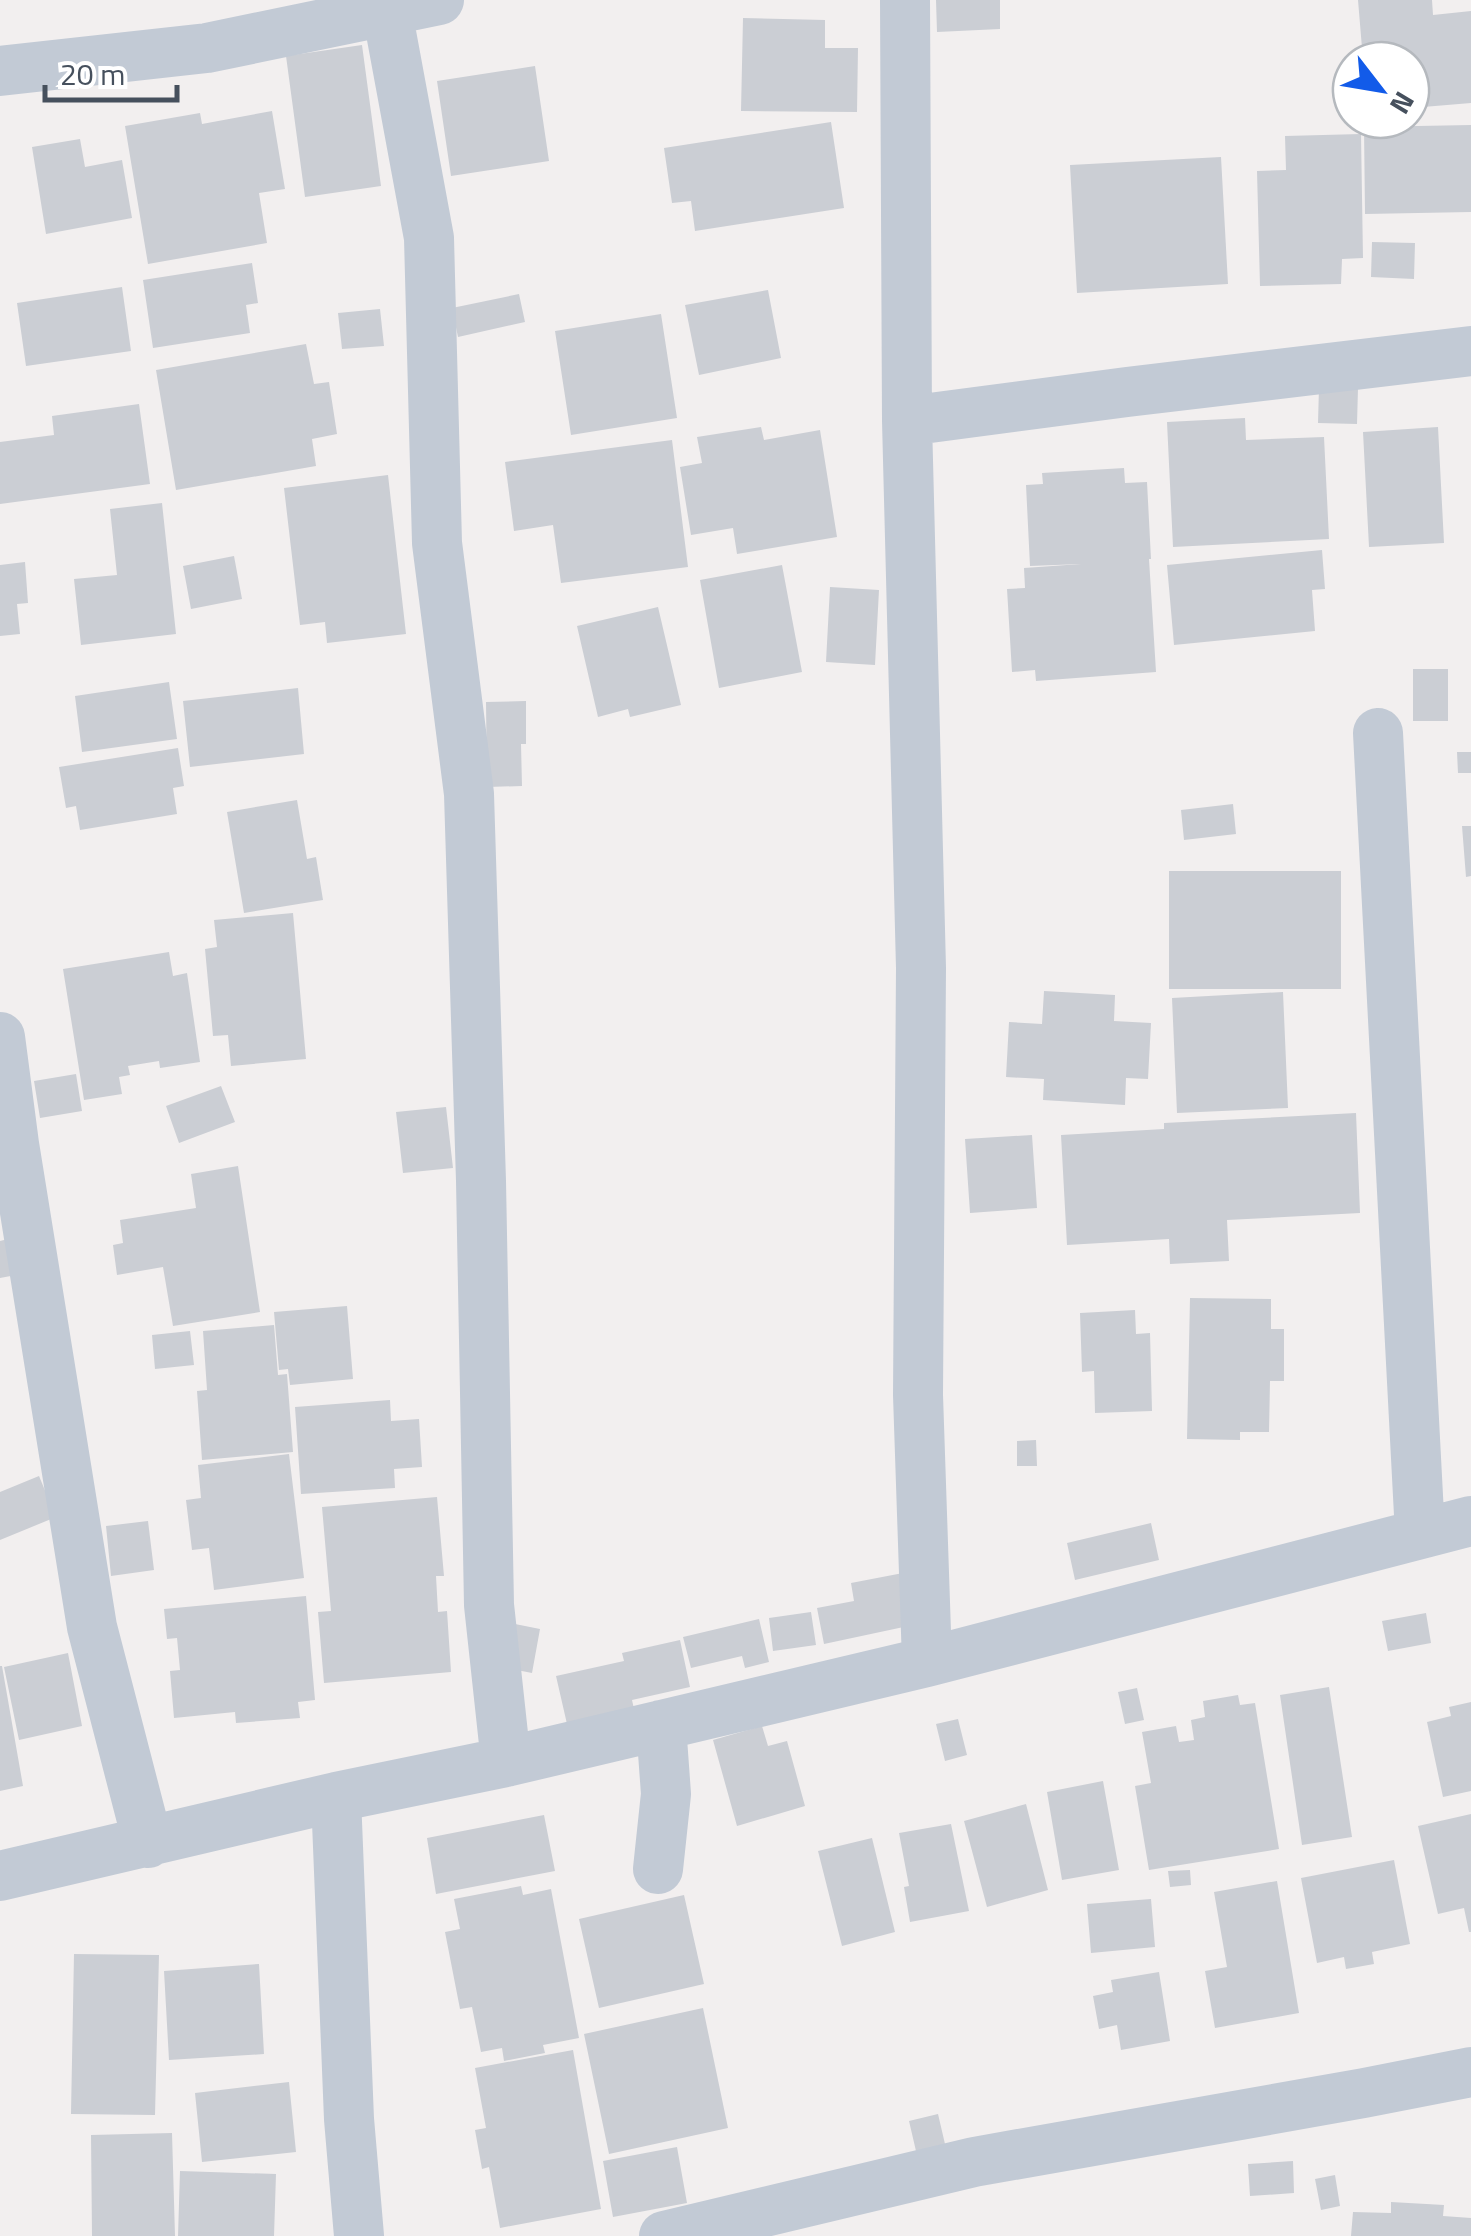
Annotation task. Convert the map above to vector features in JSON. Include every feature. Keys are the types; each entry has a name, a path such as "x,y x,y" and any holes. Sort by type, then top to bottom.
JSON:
{"street":[{"path":"0,71 208,48 439,0"},
{"path":"905,0 907,421 921,948 918,1396 927,1662"},
{"path":"386,11 429,238 437,543 468,794 490,1605 506,1762"},
{"path":"907,421 1471,351"},
{"path":"1378,732 1420,1534"},
{"path":"0,1037 92,1626 148,1843"},
{"path":"0,1876 927,1662 1471,1522"},
{"path":"658,1869 666,1794 661,1725"},
{"path":"336,1797 349,2119 359,2236"},
{"path":"664,2236 974,2162 1471,2072"}],"building":[{"path":"936,0 1000,0 1000,29 937,32"},
{"path":"1358,0 1432,0 1433,15 1471,11 1471,103 1431,106 1431,40 1361,40"},
{"path":"743,18 825,20 825,48 858,48 857,112 741,111"},
{"path":"362,45 381,186 305,197 286,56"},
{"path":"535,66 549,161 451,176 437,81"},
{"path":"272,111 285,189 259,193 267,243 148,264 125,126 200,113 202,124"},
{"path":"831,122 844,208 695,231 691,201 672,203 664,148"},
{"path":"1471,125 1471,212 1365,214 1364,140 1431,140 1431,126"},
{"path":"1331,135 1331,140 1361,140 1363,258 1342,259 1341,284 1260,286 1257,171 1286,170 1285,136"},
{"path":"80,139 85,167 122,160 132,218 46,234 32,147"},
{"path":"1221,157 1228,284 1077,293 1070,165"},
{"path":"1372,242 1415,243 1414,279 1371,277"},
{"path":"252,263 258,303 246,305 250,333 153,348 143,280"},
{"path":"122,287 131,351 26,366 17,303"},
{"path":"768,290 781,358 699,375 685,305"},
{"path":"519,294 525,322 458,337 452,308"},
{"path":"380,309 384,346 342,349 338,313"},
{"path":"661,314 677,418 571,435 555,331"},
{"path":"306,344 314,384 329,382 337,434 312,439 316,466 176,490 156,370"},
{"path":"1319,387 1358,388 1357,424 1318,423"},
{"path":"139,404 150,484 0,504 0,442 54,435 52,416"},
{"path":"1245,418 1246,440 1324,437 1329,539 1173,547 1167,422"},
{"path":"761,427 764,440 820,430 837,537 737,554 733,528 691,535 680,467 702,463 697,437"},
{"path":"1438,427 1444,543 1369,547 1363,432"},
{"path":"672,440 688,567 561,583 553,525 514,531 505,462"},
{"path":"1124,468 1125,483 1147,482 1156,672 1036,681 1035,670 1012,672 1007,589 1025,588 1024,568 1081,564 1030,566 1026,485 1043,484 1042,473"},
{"path":"388,475 406,634 327,643 325,622 300,625 284,488"},
{"path":"162,503 176,634 81,645 74,579 117,575 110,509"},
{"path":"1322,550 1325,589 1312,590 1315,631 1174,645 1167,565"},
{"path":"234,556 242,599 191,609 183,566"},
{"path":"25,562 28,603 17,604 20,634 0,636 0,565"},
{"path":"782,565 802,672 719,688 700,580"},
{"path":"830,587 879,590 875,665 826,662"},
{"path":"658,607 681,705 630,717 628,709 598,717 577,626"},
{"path":"1413,669 1448,669 1448,721 1413,721"},
{"path":"169,682 177,739 82,752 75,696"},
{"path":"298,688 304,754 190,767 183,701"},
{"path":"526,701 522,786 487,787 486,702"},
{"path":"178,748 184,786 173,788 177,814 80,830 76,806 66,808 59,767"},
{"path":"1457,752 1471,752 1471,773 1458,773"},
{"path":"297,800 307,859 316,857 323,900 244,913 227,812"},
{"path":"1233,804 1236,834 1184,840 1181,810"},
{"path":"1462,826 1471,826 1471,876 1466,877"},
{"path":"1169,871 1341,871 1341,989 1169,989"},
{"path":"293,913 306,1059 231,1066 228,1035 213,1036 205,949 217,947 214,920"},
{"path":"169,952 173,976 187,973 200,1062 160,1068 159,1061 128,1066 130,1075 119,1077 122,1094 84,1100 63,969"},
{"path":"1044,991 1115,995 1114,1021 1151,1023 1148,1079 1126,1078 1125,1105 1043,1100 1044,1079 1006,1077 1009,1022 1042,1024"},
{"path":"1283,992 1288,1108 1177,1113 1172,998"},
{"path":"76,1074 82,1111 40,1118 34,1081"},
{"path":"221,1086 235,1122 179,1143 166,1106"},
{"path":"446,1107 453,1168 403,1173 396,1112"},
{"path":"1356,1113 1360,1213 1227,1220 1229,1261 1170,1264 1169,1239 1067,1245 1061,1135 1164,1129 1164,1123"},
{"path":"1032,1135 1037,1208 970,1213 965,1139"},
{"path":"238,1166 260,1312 173,1326 163,1267 117,1275 113,1245 123,1243 120,1220 196,1208 191,1174"},
{"path":"8,1239 16,1275 0,1278 0,1241"},
{"path":"1190,1298 1271,1299 1271,1329 1284,1329 1284,1381 1270,1381 1269,1432 1240,1432 1240,1440 1187,1439"},
{"path":"347,1306 353,1379 290,1385 288,1369 279,1370 274,1312"},
{"path":"1135,1310 1136,1334 1150,1333 1152,1411 1095,1413 1094,1371 1082,1372 1080,1313"},
{"path":"274,1325 278,1375 287,1374 293,1452 202,1460 197,1391 207,1390 203,1331"},
{"path":"190,1331 194,1365 155,1369 152,1335"},
{"path":"390,1400 391,1421 419,1419 422,1467 394,1469 395,1488 301,1494 295,1407"},
{"path":"1036,1440 1037,1466 1017,1466 1017,1441"},
{"path":"289,1454 304,1578 214,1590 209,1548 192,1550 186,1500 201,1498 198,1465"},
{"path":"39,1476 56,1517 0,1540 0,1492"},
{"path":"437,1497 444,1576 436,1576 438,1612 447,1611 451,1672 324,1683 318,1612 331,1611 322,1507"},
{"path":"148,1521 154,1570 111,1576 106,1526"},
{"path":"1151,1523 1159,1560 1075,1580 1067,1543"},
{"path":"903,1573 913,1625 824,1644 817,1608 854,1601 851,1583"},
{"path":"306,1596 315,1700 298,1702 300,1718 236,1723 235,1712 174,1718 170,1671 180,1670 177,1638 167,1639 164,1609"},
{"path":"811,1612 816,1645 773,1651 769,1618"},
{"path":"1426,1613 1431,1643 1388,1651 1382,1621"},
{"path":"759,1619 769,1662 745,1668 742,1656 691,1668 683,1637"},
{"path":"510,1623 540,1629 532,1673 502,1667"},
{"path":"680,1640 690,1687 632,1700 634,1709 567,1724 556,1676 624,1661 622,1653"},
{"path":"68,1653 82,1726 19,1740 4,1667"},
{"path":"0,1666 23,1786 0,1791"},
{"path":"1329,1687 1352,1837 1302,1845 1280,1695"},
{"path":"1137,1688 1144,1720 1125,1724 1118,1692"},
{"path":"1238,1695 1240,1705 1255,1703 1279,1849 1149,1870 1135,1786 1151,1783 1142,1732 1176,1726 1179,1742 1194,1740 1191,1720 1205,1717 1203,1701"},
{"path":"1471,1702 1471,1791 1443,1797 1427,1722 1451,1716 1449,1707"},
{"path":"958,1719 967,1755 945,1761 936,1724"},
{"path":"762,1726 768,1746 787,1741 805,1806 737,1826 713,1740"},
{"path":"1103,1781 1119,1870 1062,1880 1047,1792"},
{"path":"1026,1804 1048,1890 987,1907 964,1821"},
{"path":"1471,1814 1469,1932 1464,1908 1438,1914 1418,1826"},
{"path":"544,1815 555,1871 436,1894 427,1838"},
{"path":"951,1824 969,1911 910,1922 904,1887 909,1886 899,1833"},
{"path":"872,1838 895,1932 842,1946 818,1851"},
{"path":"1394,1860 1410,1944 1372,1952 1374,1964 1346,1969 1344,1957 1317,1963 1301,1878"},
{"path":"1190,1870 1191,1885 1170,1887 1168,1871"},
{"path":"1277,1881 1299,2013 1215,2028 1205,1971 1227,1967 1214,1892"},
{"path":"521,1886 523,1895 551,1889 579,2038 543,2045 545,2053 504,2061 502,2048 481,2052 472,2007 460,2009 445,1932 460,1929 454,1899"},
{"path":"684,1895 704,1984 599,2008 579,1919"},
{"path":"1151,1899 1155,1947 1091,1953 1087,1904"},
{"path":"74,1954 159,1955 155,2115 71,2114"},
{"path":"259,1964 264,2054 169,2060 164,1971"},
{"path":"1159,1972 1170,2041 1121,2050 1117,2025 1099,2029 1093,1996 1113,1992 1111,1980"},
{"path":"703,2008 728,2128 609,2154 584,2034"},
{"path":"573,2050 601,2209 500,2228 489,2167 482,2169 475,2130 486,2128 475,2068"},
{"path":"289,2082 296,2152 202,2162 195,2093"},
{"path":"938,2114 945,2144 916,2151 909,2121"},
{"path":"172,2133 175,2236 92,2236 91,2135"},
{"path":"677,2147 687,2203 613,2217 603,2161"},
{"path":"1293,2161 1294,2193 1250,2196 1248,2164"},
{"path":"180,2171 276,2174 274,2236 178,2236"},
{"path":"1335,2175 1340,2206 1321,2210 1315,2179"},
{"path":"1391,2202 1444,2205 1443,2216 1471,2218 1471,2236 1351,2236 1353,2212 1391,2213"}]}
